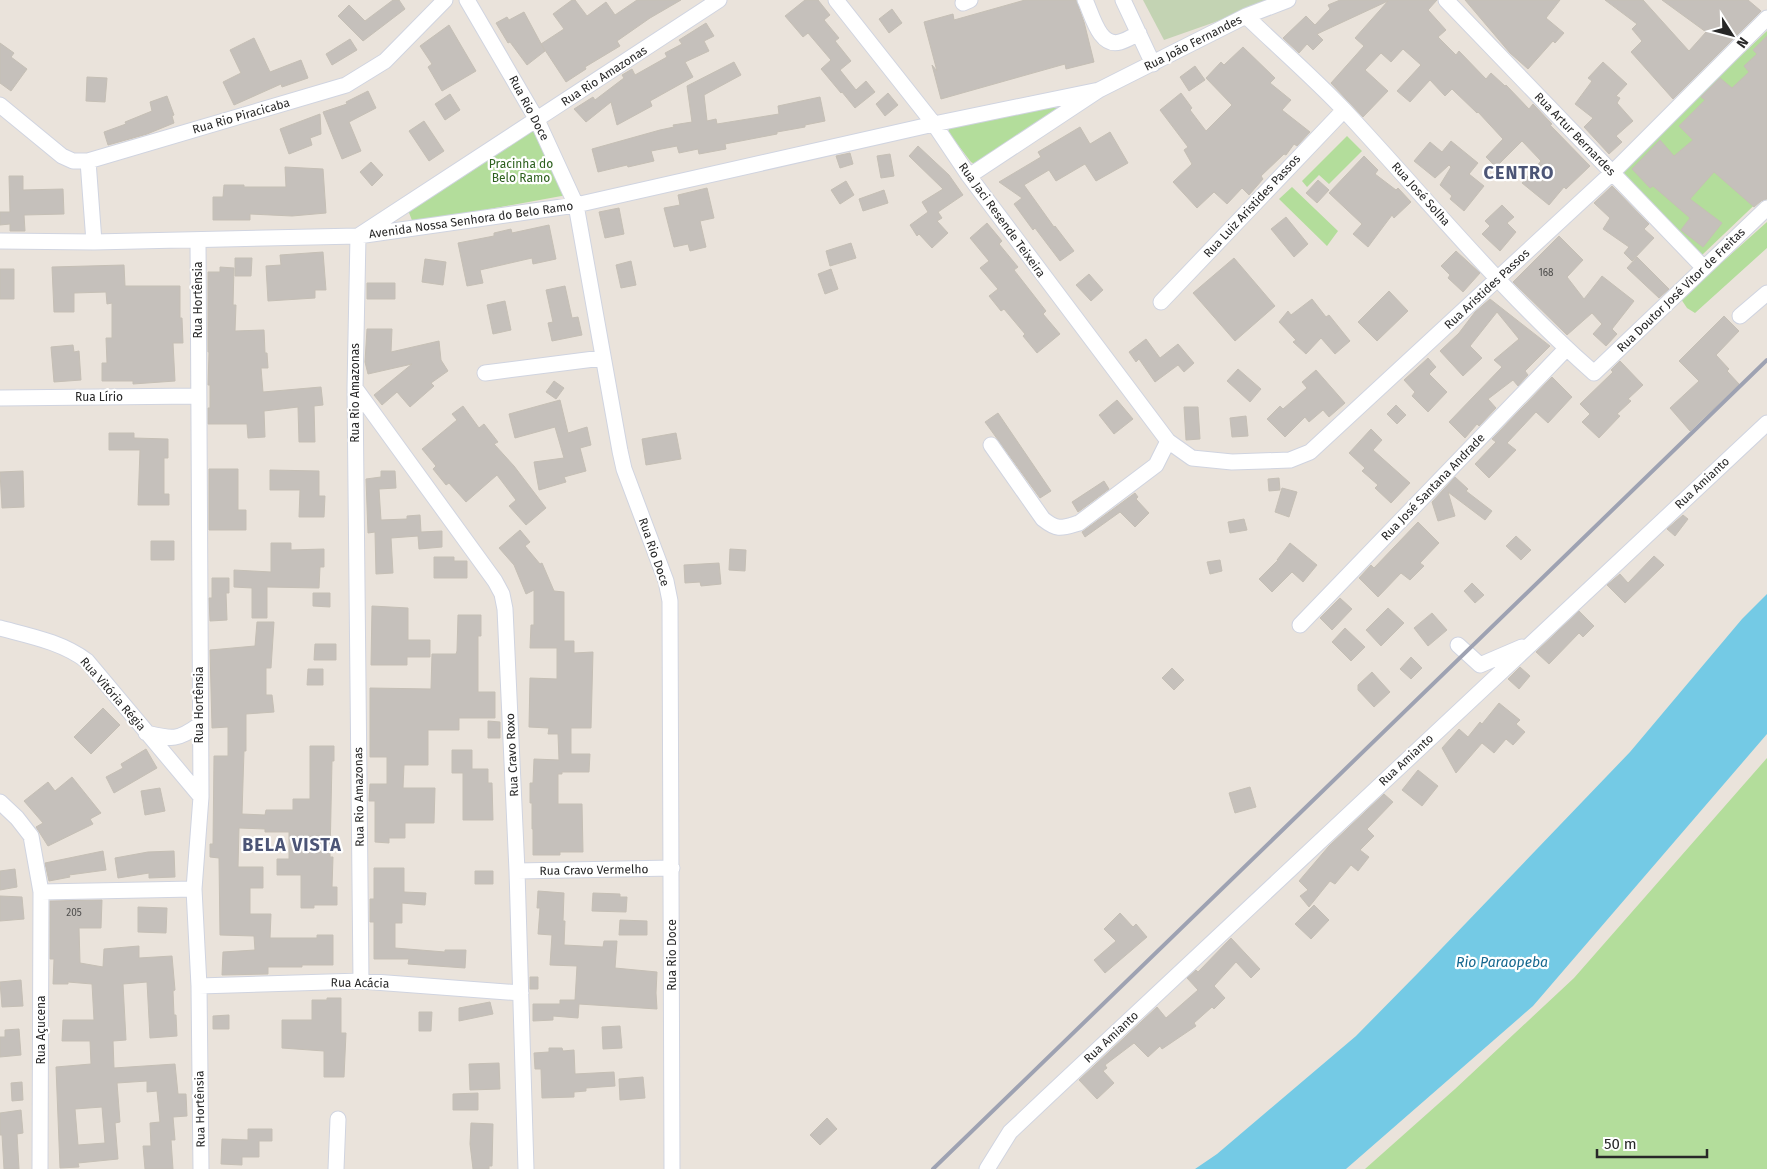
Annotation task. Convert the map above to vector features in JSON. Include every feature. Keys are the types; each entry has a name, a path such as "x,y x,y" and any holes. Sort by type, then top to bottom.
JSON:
{"street":[{"name":"Rua Rio Piracicaba","path":"88,161 346,85 386,61 445,0"},
{"name":"Rua Rio Doce","path":"467,0 537,120 576,205 602,358 624,468 666,581 670,601 672,1169"},
{"name":"Rua Rio Amazonas","path":"361,981 355,388 358,236 719,0"},
{"name":"Rua Jaci Resende Teixeira","path":"836,0 934,124 969,176 1168,441"},
{"path":"1085,0 1103,38 1110,42 1119,42 1139,33"},
{"path":"1123,0 1153,64"},
{"name":"Rua João Fernandes","path":"969,176 1099,90 1246,16 1288,0"},
{"name":"Rua Artur Bernardes","path":"1446,0 1704,268"},
{"name":"Rua José Solha","path":"1246,16 1344,110 1498,279 1566,349 1594,373"},
{"name":"Rua Aristides Passos","path":"1168,441 1192,458 1232,462 1290,460 1310,452 1612,173 1767,18"},
{"name":"Rua João Fernandes","path":"934,124 1099,90"},
{"path":"0,105 62,156 73,161 88,161 94,242"},
{"name":"Rua Luiz Aristides Passos","path":"1161,302 1344,110"},
{"name":"Avenida Nossa Senhora do Belo Ramo","path":"0,241 94,242 358,236 576,205 934,124"},
{"name":"Rua Doutor José Vitor de Freitas","path":"1594,373 1767,208"},
{"name":"Rua Hortênsia","path":"198,240 199,725 201,797 194,889 199,986 201,1169"},
{"path":"1740,316 1767,293"},
{"name":"Rua José Santana Andrade","path":"1300,625 1566,349"},
{"path":"485,373 602,358"},
{"name":"Rua Cravo Roxo","path":"355,388 495,581 502,594 505,609 517,870 526,1169"},
{"name":"Rua Lírio","path":"0,398 198,396"},
{"name":"Rua Amianto","path":"988,1169 1010,1132 1767,423"},
{"path":"991,445 1042,519 1053,527 1065,528 1080,523 1156,465 1168,441"},
{"name":"Rua Vitória Régia","path":"0,628 54,643 76,653 87,661 201,797"},
{"path":"1458,645 1480,665 1532,642"},
{"path":"146,733 170,738 185,735 199,725"},
{"name":"Rua Açucena","path":"0,802 18,818 31,836 42,892 40,1169"},
{"name":"Rua Cravo Vermelho","path":"517,870 672,868"},
{"path":"42,892 194,889"},
{"name":"Rua Acácia","path":"199,986 361,981 520,993"},
{"path":"336,1169 338,1119"}],"green space":[{"path":"1143,0 1278,0 1164,40"},
{"path":"1767,31 1767,193 1702,255 1616,174"},
{"path":"1061,103 1066,105 976,165 971,162 948,132 950,127"},
{"name":"Pracinha do Belo Ramo","path":"536,123 567,195 413,223 408,210"},
{"path":"1347,136 1362,151 1329,184 1319,175 1307,187 1302,181"},
{"path":"1292,187 1338,231 1327,246 1279,199"},
{"path":"1767,222 1767,248 1695,313 1687,308 1681,299"},
{"path":"1767,758 1767,1169 1365,1169 1455,1089 1574,978"}],"water":[{"name":"Rio Paraopeba","path":"1767,594 1767,734 1533,1006 1346,1169 1195,1169 1217,1154 1356,1036 1630,752 1742,619"}],"building":[{"path":"393,0 399,0 405,9 363,41 338,16 349,5 365,21"},
{"path":"572,0 575,0 587,16 606,2 615,15 637,0 681,0 650,18 617,41 620,46 585,67 586,69 566,82 541,44 564,29 553,14"},
{"path":"805,0 818,0 830,15 824,20 839,38 835,41 851,61 840,70 856,90 866,81 875,92 855,108 821,69 831,60 808,33 803,37 785,16"},
{"path":"1025,0 1076,0 1084,22 1094,62 1066,69 1065,64 941,99 932,65 937,71 924,22 953,14 954,20"},
{"path":"1340,0 1437,0 1428,10 1446,30 1438,37 1456,55 1459,51 1486,79 1491,73 1506,85 1529,109 1533,104 1552,124 1550,125 1590,166 1566,189 1564,187 1549,205 1522,183 1541,161 1522,141 1496,167 1486,157 1503,139 1478,112 1452,89 1445,96 1430,80 1410,102 1397,91 1421,65 1403,49 1391,62 1381,53 1365,70 1388,91 1363,117 1331,83 1364,46 1355,38 1388,1 1317,34 1323,40 1313,50 1307,44 1299,53 1283,38 1306,16 1315,25 1330,9 1328,5"},
{"path":"1465,0 1560,0 1546,18 1564,33 1555,43 1553,41 1528,69 1510,53"},
{"path":"1605,0 1643,0 1689,51 1706,32 1662,0 1748,0 1761,11 1673,99 1631,52 1642,41 1632,29 1637,24"},
{"path":"892,9 902,23 889,33 879,19"},
{"path":"524,12 545,51 527,65 510,42 508,43 496,23 507,17 509,20"},
{"path":"706,23 714,36 704,41 709,51 685,62 693,77 650,101 652,106 617,125 611,102 586,122 574,109 593,97 595,100 624,78 622,75 632,69 635,75 667,57 665,53 682,44 679,40"},
{"path":"449,25 476,71 442,91 428,67 432,64 420,46"},
{"path":"1767,36 1767,199 1754,207 1714,172 1690,199 1722,223 1703,247 1681,230 1690,218 1653,186 1650,188 1632,169 1660,140 1674,156 1693,140 1679,126 1705,100 1701,97 1720,78 1732,88 1749,72 1744,66 1757,54 1753,50"},
{"path":"254,38 270,72 301,60 308,78 282,87 281,84 234,105 223,82 241,73 230,50"},
{"path":"350,39 357,50 332,65 326,54"},
{"path":"0,43 14,53 11,57 27,69 11,91 0,83"},
{"path":"1243,47 1275,78 1270,83 1291,100 1282,110 1310,132 1297,146 1294,144 1286,155 1284,154 1261,176 1263,179 1249,195 1242,188 1227,204 1214,192 1197,208 1173,182 1192,164 1184,150 1188,147 1160,110 1181,93 1192,108 1190,110 1206,131 1232,105 1206,78 1221,62 1224,65"},
{"path":"734,62 741,75 704,95 707,121 716,119 717,124 779,114 778,106 820,97 825,121 777,132 777,134 725,144 726,149 699,154 698,149 679,153 677,146 651,151 654,161 598,172 592,149 674,127 673,125 692,122 687,86"},
{"path":"1603,62 1627,84 1616,96 1620,98 1617,103 1633,121 1616,136 1622,142 1609,154 1584,127 1593,118 1575,104 1592,81 1588,78"},
{"path":"1195,66 1205,80 1189,91 1180,77"},
{"path":"87,77 107,78 105,102 86,101"},
{"path":"368,91 376,108 349,122 361,151 342,159 323,112 347,104 346,102"},
{"path":"888,93 898,105 885,116 876,104"},
{"path":"450,94 460,110 445,120 435,104"},
{"path":"167,96 174,115 172,116 174,123 147,134 108,145 104,132 152,111 150,102"},
{"path":"320,114 321,134 310,138 312,145 289,154 280,129"},
{"path":"424,121 444,151 429,161 409,131"},
{"path":"1080,127 1090,144 1110,132 1128,163 1096,181 1085,164 1056,181 1049,170 1024,185 1074,251 1060,261 1035,228 1033,230 1014,204 1022,198 999,182 1041,157 1038,152"},
{"path":"1451,141 1478,163 1469,174 1484,186 1464,211 1450,199 1452,196 1440,185 1451,167 1449,165 1435,178 1414,161 1430,142 1442,152"},
{"path":"918,146 949,175 963,195 938,212 942,218 937,221 948,233 932,248 919,234 917,236 910,225 928,212 922,202 943,189 909,156"},
{"path":"850,153 853,164 840,168 836,156"},
{"path":"890,154 894,176 881,178 877,156"},
{"path":"1364,156 1378,170 1375,174 1396,190 1398,188 1411,202 1394,218 1392,215 1368,247 1353,234 1362,224 1329,193"},
{"path":"371,162 383,175 372,186 360,172"},
{"path":"285,167 323,169 326,213 292,216 250,214 250,220 213,220 213,197 223,197 224,185 286,187"},
{"path":"9,176 23,176 23,190 63,189 64,214 24,215 25,231 10,231 10,224 0,225 0,212 10,212"},
{"path":"1318,180 1329,190 1317,203 1306,193"},
{"path":"846,181 854,195 840,204 831,190"},
{"path":"1612,186 1649,224 1644,229 1654,238 1632,261 1624,253 1629,247 1603,229 1610,218 1594,203"},
{"path":"707,188 714,218 700,221 706,247 690,251 688,244 674,247 664,208 680,205 678,195"},
{"path":"884,190 888,203 863,211 859,199"},
{"path":"1502,205 1514,217 1507,223 1516,232 1500,251 1482,234 1490,226 1485,221"},
{"path":"619,208 624,234 605,238 599,212"},
{"path":"1286,217 1308,244 1294,257 1271,229"},
{"path":"987,223 1002,241 999,244 1018,267 1014,270 1046,311 1043,314 1060,334 1037,353 1023,336 1025,334 1004,309 1001,311 989,296 998,289 980,268 989,261 970,238"},
{"path":"549,225 556,259 533,264 532,258 480,270 483,283 467,286 458,243 494,236 494,233 511,229 512,233"},
{"path":"1559,236 1583,260 1567,277 1584,299 1602,276 1634,301 1612,329 1617,334 1606,346 1593,334 1602,324 1592,313 1567,335 1513,282"},
{"path":"851,243 856,258 830,266 826,251"},
{"path":"1456,251 1480,273 1463,292 1448,278 1450,275 1441,266"},
{"path":"323,252 326,290 315,290 315,298 268,301 266,266 281,265 280,255"},
{"path":"1637,257 1669,289 1659,298 1627,268"},
{"path":"235,258 252,258 251,276 235,276"},
{"path":"1234,258 1275,306 1235,341 1193,293"},
{"path":"425,259 446,262 443,285 422,282"},
{"path":"631,261 636,285 621,288 616,265"},
{"path":"124,265 125,286 180,286 180,318 182,318 183,343 173,343 175,381 133,384 133,381 102,381 102,363 107,363 106,338 112,338 112,303 107,304 106,292 74,293 74,312 54,312 52,267"},
{"path":"220,267 234,268 233,305 236,305 235,331 264,330 268,368 261,368 263,392 321,387 323,405 314,406 315,442 299,442 298,407 264,411 265,437 248,438 247,424 208,424 210,385 208,385 208,272 220,272"},
{"path":"0,269 14,269 14,299 0,299"},
{"path":"831,269 838,289 825,294 818,274"},
{"path":"1089,274 1103,290 1091,301 1076,285"},
{"path":"367,283 395,283 395,299 367,299"},
{"path":"565,286 572,318 578,317 582,335 552,341 548,323 553,322 546,290"},
{"path":"1389,291 1408,311 1377,341 1358,322"},
{"path":"1312,299 1326,317 1329,315 1350,341 1335,354 1321,338 1306,354 1293,342 1296,340 1279,322 1288,311 1291,315"},
{"path":"1490,299 1550,346 1525,371 1528,375 1518,386 1513,380 1488,399 1496,408 1479,426 1477,424 1465,438 1449,422 1502,367 1494,360 1519,339 1497,312 1470,346 1482,358 1463,376 1440,351 1459,333 1475,312"},
{"path":"505,301 511,330 493,334 487,305"},
{"path":"1724,316 1739,331 1716,355 1739,384 1690,431 1670,408 1699,381 1679,361"},
{"path":"367,329 392,329 391,352 439,341 441,360 448,371 431,383 434,386 410,407 397,392 382,405 374,395 412,364 368,374 365,362"},
{"path":"1146,339 1160,358 1178,344 1194,363 1184,372 1178,365 1155,382 1139,359 1136,362 1129,352"},
{"path":"73,345 74,352 79,351 81,380 54,382 51,347"},
{"path":"1428,358 1436,367 1429,374 1447,392 1428,412 1412,396 1415,392 1404,380"},
{"path":"1620,361 1643,385 1628,399 1631,401 1617,414 1620,416 1599,438 1582,422 1590,414 1580,404 1613,372 1611,370"},
{"path":"1238,369 1261,389 1250,402 1227,381"},
{"path":"1316,370 1345,403 1329,417 1323,410 1309,422 1305,417 1285,437 1267,419 1280,406 1283,409 1307,388 1302,382"},
{"path":"1552,377 1572,397 1548,423 1536,412 1507,443 1516,450 1489,478 1475,464 1496,442 1492,439"},
{"path":"554,381 564,388 556,399 546,392"},
{"path":"560,400 568,433 587,427 591,445 580,448 586,471 564,477 566,482 539,490 534,462 564,458 555,427 515,438 509,414"},
{"path":"1117,400 1133,419 1114,434 1099,415"},
{"path":"1396,405 1406,415 1397,424 1387,414"},
{"path":"463,406 479,428 484,424 498,442 494,444 514,466 546,508 526,525 509,506 516,500 497,475 466,502 449,483 446,485 433,469 436,466 422,449 457,420 452,414"},
{"path":"1184,407 1198,407 1200,439 1186,440"},
{"path":"998,413 1051,491 1040,498 985,422"},
{"path":"1246,416 1248,436 1232,437 1230,418"},
{"path":"1371,429 1382,440 1373,450 1410,483 1391,503 1375,488 1378,485 1362,471 1365,468 1349,453"},
{"path":"109,433 134,433 134,438 168,439 168,458 164,458 164,494 169,494 169,505 138,505 140,450 109,450"},
{"path":"676,433 681,459 646,465 642,439"},
{"path":"209,469 238,469 238,510 246,510 246,530 209,530"},
{"path":"270,470 319,471 319,496 325,496 324,517 299,517 300,490 270,490"},
{"path":"23,471 24,507 2,508 0,472"},
{"path":"381,471 395,471 396,488 379,489 381,520 407,519 407,516 420,515 421,532 442,531 442,547 419,549 418,536 391,538 393,573 376,574 375,532 368,533 366,479 381,477"},
{"path":"1455,477 1468,489 1466,491 1492,511 1485,520 1448,492 1455,516 1438,521 1432,502"},
{"path":"1279,478 1280,490 1269,491 1268,479"},
{"path":"1104,481 1109,489 1078,512 1072,502"},
{"path":"1282,488 1297,492 1289,517 1275,512"},
{"path":"1135,493 1138,497 1136,499 1149,513 1135,527 1120,512 1085,537 1082,532"},
{"path":"1683,515 1688,519 1675,536 1667,529"},
{"path":"1244,519 1247,530 1230,533 1228,522"},
{"path":"1418,522 1439,543 1420,563 1424,566 1410,580 1401,573 1378,597 1359,578 1371,565 1374,568"},
{"path":"520,530 530,542 525,546 540,564 542,563 554,591 564,592 564,641 574,641 574,653 593,652 591,728 571,728 571,754 590,754 589,772 562,772 562,774 558,774 558,804 582,804 583,852 560,852 560,855 533,855 530,783 533,783 534,759 559,760 558,734 548,734 549,728 529,727 530,678 557,679 557,648 530,648 531,625 534,625 534,590 526,594 514,565 499,548"},
{"path":"1516,536 1531,550 1521,560 1506,546"},
{"path":"151,541 174,541 174,560 151,560"},
{"path":"271,543 291,543 291,550 324,549 324,567 320,567 319,588 267,587 267,618 252,618 252,588 234,587 234,570 271,572"},
{"path":"1290,543 1317,565 1303,582 1292,572 1272,592 1259,579 1278,560"},
{"path":"730,549 746,550 745,571 729,570"},
{"path":"1654,556 1664,565 1625,603 1607,585 1620,574 1628,583"},
{"path":"434,557 454,557 454,561 467,561 467,578 434,578"},
{"path":"1220,560 1222,571 1210,574 1207,562"},
{"path":"719,563 721,584 701,586 700,582 685,583 684,565"},
{"path":"212,578 229,578 229,593 226,593 227,620 210,621 209,598 212,598"},
{"path":"1472,583 1484,595 1475,603 1464,591"},
{"path":"313,593 330,593 330,607 313,606"},
{"path":"1340,598 1352,609 1332,630 1320,618"},
{"path":"372,606 408,608 408,640 430,640 430,657 407,657 407,665 371,665"},
{"path":"1388,608 1404,623 1381,646 1366,630"},
{"path":"1579,611 1594,626 1583,637 1579,633 1549,664 1536,652"},
{"path":"1432,613 1447,630 1428,646 1414,628"},
{"path":"458,615 481,615 481,636 478,636 478,692 495,692 495,718 459,718 459,730 428,730 428,765 404,765 403,788 435,788 434,823 405,823 405,838 389,838 389,843 375,842 375,801 369,801 370,784 387,784 387,757 370,757 370,688 431,689 432,654 456,654"},
{"path":"257,622 274,622 271,668 266,668 266,695 272,695 274,712 246,714 242,814 265,815 266,810 293,810 293,799 310,799 310,746 334,746 330,857 333,857 332,887 337,887 337,905 314,905 314,908 301,908 301,875 277,875 277,859 289,859 289,832 265,832 265,829 239,828 238,867 263,867 263,888 250,888 250,914 271,914 270,938 317,938 317,935 333,935 333,965 268,967 268,974 222,975 223,952 255,950 254,936 220,935 219,858 210,857 210,844 213,844 214,756 228,756 228,727 212,728 210,650 255,646"},
{"path":"1345,628 1365,647 1351,661 1332,642"},
{"path":"315,644 336,644 336,660 314,660"},
{"path":"1411,657 1422,668 1411,679 1400,669"},
{"path":"1520,667 1530,676 1519,689 1508,679"},
{"path":"1172,668 1184,680 1174,690 1162,678"},
{"path":"308,669 323,669 323,685 307,685"},
{"path":"1372,672 1390,692 1374,707 1358,690 1358,685"},
{"path":"1499,703 1520,720 1516,724 1525,732 1513,745 1506,739 1494,753 1482,743 1456,773 1442,748 1459,729 1468,737 1480,722 1482,724"},
{"path":"103,708 120,725 91,754 74,737"},
{"path":"488,721 500,722 500,738 488,738"},
{"path":"146,749 157,768 114,793 106,777 123,768 121,764"},
{"path":"452,750 472,750 472,769 488,769 488,783 492,783 493,820 463,820 463,773 452,773"},
{"path":"1418,770 1438,786 1422,806 1402,790"},
{"path":"72,777 101,813 90,819 93,824 48,846 36,827 43,823 24,801 48,782 55,791"},
{"path":"1250,787 1256,807 1235,813 1229,793"},
{"path":"160,788 165,811 145,815 141,791"},
{"path":"1384,794 1393,802 1367,829 1374,836 1360,850 1369,857 1358,871 1351,865 1335,884 1330,881 1309,907 1300,896 1308,890 1299,881 1329,846"},
{"path":"103,851 106,870 69,875 70,877 49,881 45,863"},
{"path":"174,851 175,877 149,878 149,873 118,878 115,858 148,852"},
{"path":"374,868 404,868 404,892 426,893 425,905 402,903 402,923 395,923 395,948 445,952 445,950 466,950 465,968 408,964 409,959 374,959 374,922 370,922 370,899 374,899"},
{"path":"15,869 17,887 0,890 0,871"},
{"path":"475,871 493,871 493,884 475,884"},
{"path":"538,891 564,893 564,945 603,947 604,941 617,941 615,968 657,972 657,1009 579,1004 578,1018 553,1016 553,1020 533,1021 533,1004 560,1004 560,1000 575,1000 577,966 550,965 552,935 538,934 540,908 537,908"},
{"path":"593,893 620,894 620,897 627,897 626,912 592,911"},
{"path":"0,896 22,897 24,919 0,921"},
{"path":"102,900 101,928 79,928 80,963 103,967 104,949 139,946 139,958 172,956 175,990 173,991 174,1015 176,1015 177,1036 150,1038 147,982 123,984 126,1040 113,1041 114,1068 175,1064 178,1094 186,1094 187,1116 173,1117 175,1140 171,1140 173,1169 145,1169 143,1146 151,1146 150,1123 160,1122 157,1091 147,1092 147,1081 117,1083 120,1122 115,1123 118,1159 78,1163 79,1167 60,1168 56,1067 91,1064 90,1041 62,1041 63,1020 94,1020 92,984 68,982 68,984 53,984 54,959 50,959 50,901","holes":["102,1107 105,1143 78,1145 75,1109"]},
{"path":"1314,905 1329,920 1311,939 1295,924"},
{"path":"138,907 167,908 166,933 138,932"},
{"path":"1120,913 1133,927 1136,924 1147,937 1105,973 1094,960 1116,941 1104,929"},
{"path":"620,920 647,921 647,935 619,935"},
{"path":"1231,938 1260,969 1251,978 1236,962 1214,986 1225,998 1214,1009 1212,1007 1194,1023 1196,1026 1162,1049 1160,1046 1148,1057 1134,1043 1105,1065 1107,1068 1103,1071 1114,1083 1097,1099 1079,1080 1157,1007 1166,1018 1198,990 1187,978 1196,970 1198,972"},
{"path":"530,977 538,977 538,989 530,989"},
{"path":"21,980 23,1006 2,1007 0,982"},
{"path":"327,998 341,998 341,1033 346,1033 344,1077 324,1077 324,1051 282,1048 282,1020 312,1020 312,1000 327,1000"},
{"path":"490,1002 493,1014 459,1021 459,1008"},
{"path":"419,1012 432,1012 431,1031 419,1031"},
{"path":"229,1015 229,1029 213,1029 213,1016"},
{"path":"620,1026 622,1048 603,1049 602,1027"},
{"path":"19,1029 21,1055 0,1057 0,1037 5,1037 5,1030"},
{"path":"549,1048 562,1048 563,1051 574,1050 575,1074 614,1072 615,1086 586,1088 586,1091 574,1092 574,1097 542,1098 541,1069 535,1069 534,1053 549,1052"},
{"path":"499,1063 500,1089 470,1090 469,1064"},
{"path":"643,1077 645,1098 620,1100 619,1079"},
{"path":"22,1082 23,1100 12,1101 11,1083"},
{"path":"478,1093 478,1110 453,1110 453,1094"},
{"path":"21,1110 23,1133 17,1134 19,1169 4,1169 2,1135 0,1135 0,1113"},
{"path":"827,1118 837,1129 820,1145 810,1135"},
{"path":"471,1123 493,1124 492,1166 489,1166 489,1169 473,1169 470,1144"},
{"path":"248,1129 272,1129 272,1141 259,1141 259,1157 242,1157 242,1165 221,1164 222,1139 248,1140"}],"railway":[{"path":"933,1169 1767,360"}],"district":[{"name":"CENTRO","path":"1519,173"},
{"name":"BELA VISTA","path":"292,845"}]}
